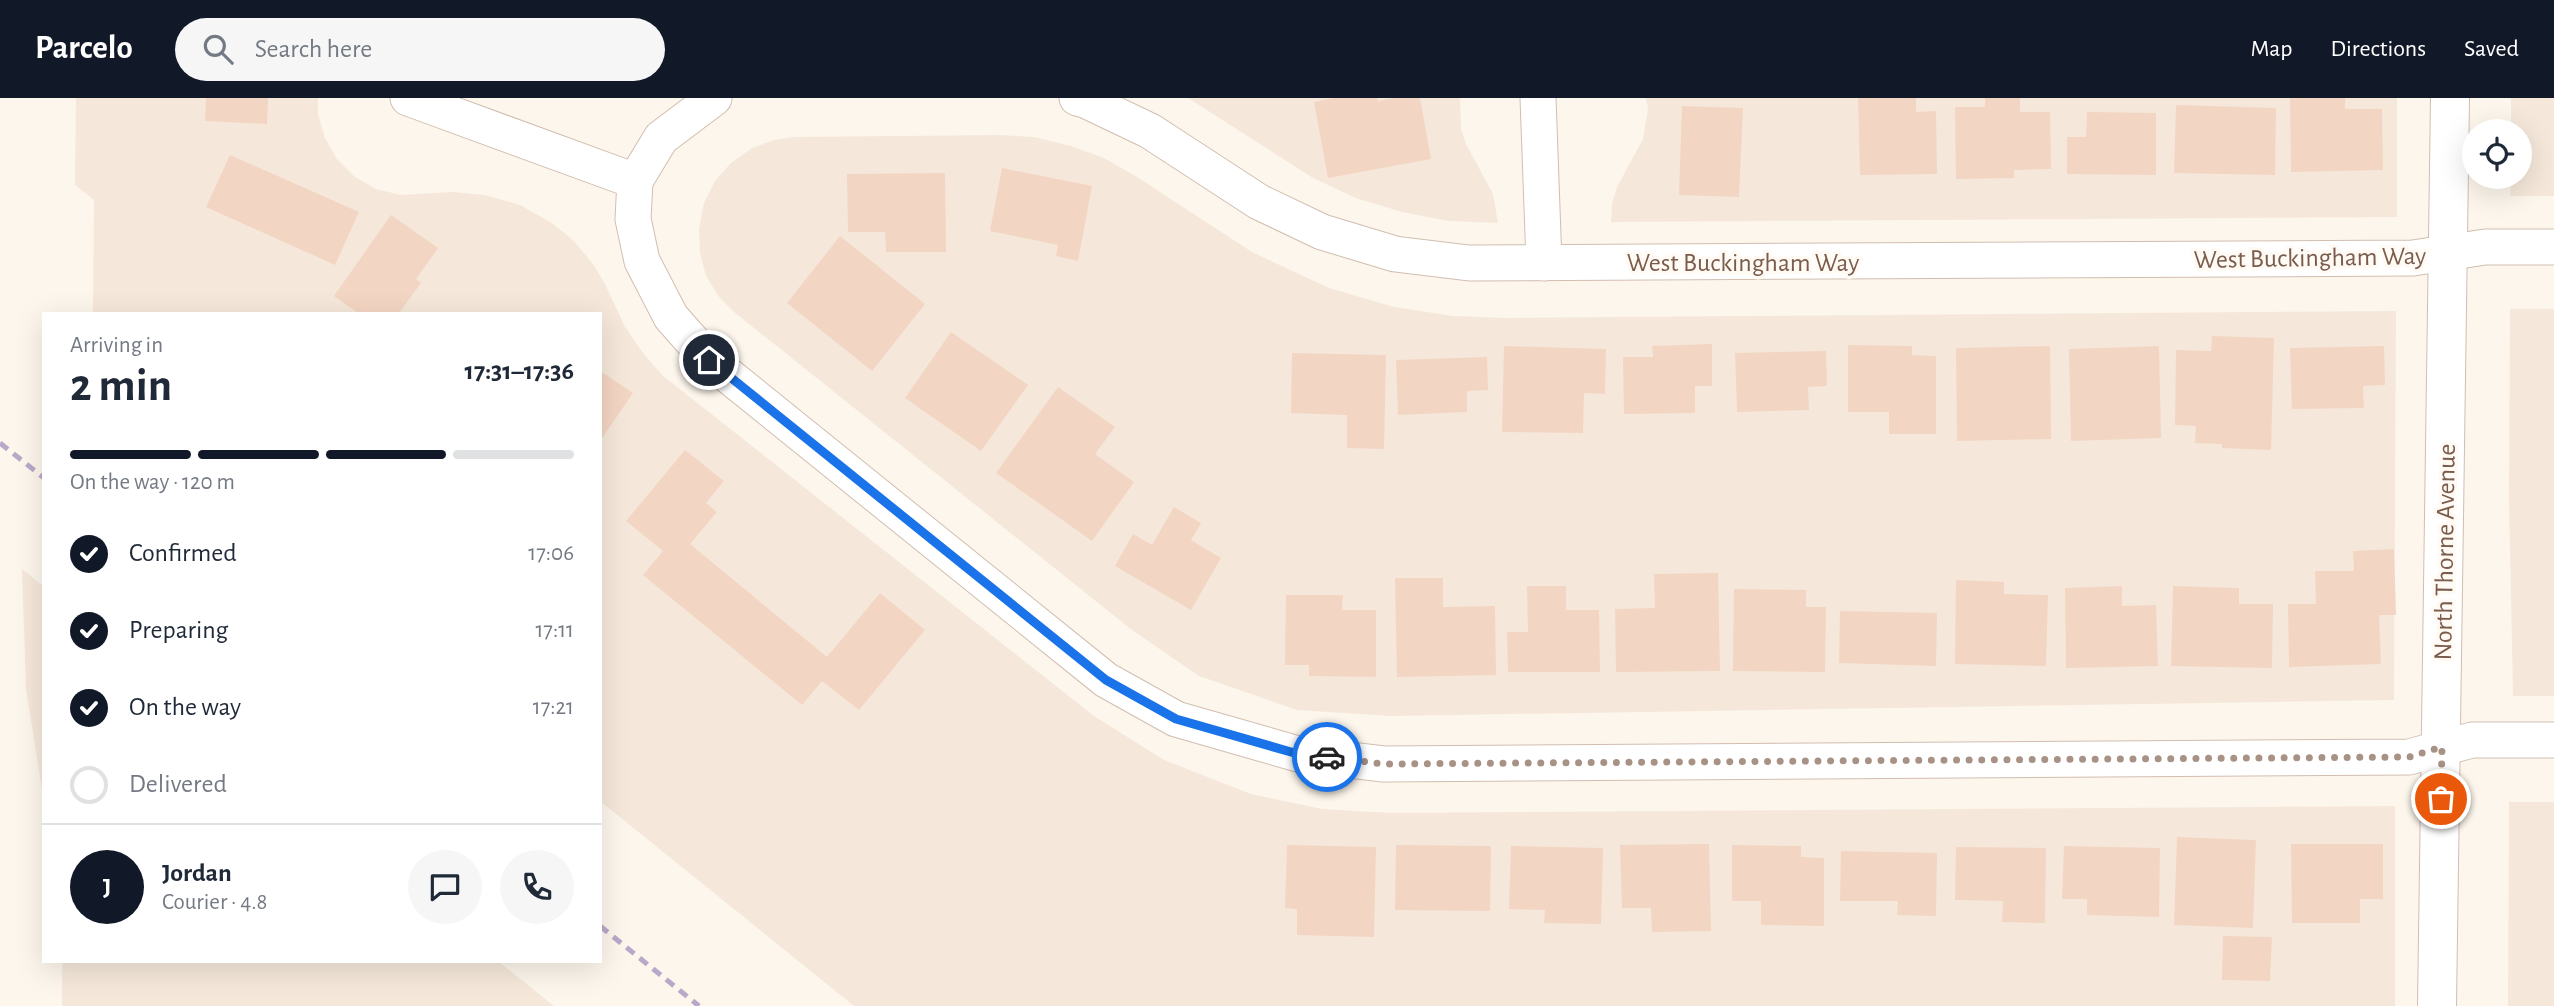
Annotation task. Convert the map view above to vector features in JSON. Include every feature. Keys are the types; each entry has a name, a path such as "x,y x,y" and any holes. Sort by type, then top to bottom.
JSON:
{"street":[{"path":"408,98 635,181"},
{"path":"714,98 660,138 635,181 634,219 642,261 671,317 709,360 1106,680 1176,719 1298,754 1384,764 2409,757 2472,740 2554,740"},
{"name":"West Buckingham Way","path":"1077,98 1150,131 1259,202 1322,232 1407,255 1468,263 2413,258 2485,247 2554,247"},
{"path":"1538,98 1544,263"},
{"name":"North Thorne Avenue","path":"2437,1006 2450,98"}],"shaded area":[{"path":"76,98 318,98 318,114 325,138 337,159 355,177 376,189 401,195 453,192 485,195 520,205 552,223 574,241 593,264 625,327 662,375 1094,716 1164,760 1251,794 1322,809 1392,813 2395,806 2395,1006 854,1006 602,803 602,312 93,312 94,200 75,185"},
{"path":"1188,98 1460,98 1461,128 1466,144 1493,194 1498,223 1449,221 1402,212 1356,198 1313,178"},
{"path":"1646,98 2397,98 2397,217 1611,222 1617,187 1643,139 1648,109"},
{"path":"2511,98 2554,98 2554,196 2510,196 2510,189 2532,189 2532,119 2511,119"},
{"path":"795,137 1034,137 1104,158 1252,252 1329,288 1394,307 1453,316 1506,318 2396,311 2394,700 1391,716 1297,710 1199,676 1132,630 734,312 719,297 706,276 700,253 699,229 704,203 715,181 731,163 752,148 774,140"},
{"path":"2510,309 2554,309 2554,696 2513,696 2509,499"},
{"path":"22,569 42,585 42,789 26,689"},
{"path":"2509,802 2554,802 2554,1006 2508,1006"},
{"path":"62,963 500,963 554,1006 62,1006"}],"building":[{"path":"206,98 268,98 267,124 205,121"},
{"path":"1334,98 1377,98 1378,101 1420,98 1431,159 1328,178 1314,102"},
{"path":"1858,98 1916,98 1916,112 1936,111 1937,174 1860,175"},
{"path":"1985,98 2020,98 2020,112 2050,112 2051,169 2014,170 2014,178 1956,179 1955,107 1985,107"},
{"path":"2290,98 2345,98 2345,109 2382,109 2383,170 2291,172"},
{"path":"2176,105 2276,108 2275,175 2174,173"},
{"path":"1682,106 1743,108 1739,197 1679,195"},
{"path":"2087,112 2156,113 2156,175 2067,174 2067,137 2086,137"},
{"path":"230,155 359,212 335,265 206,207"},
{"path":"1002,168 1092,186 1078,261 1056,256 1058,245 990,231"},
{"path":"945,173 946,252 886,252 885,232 848,232 847,174"},
{"path":"391,215 438,248 416,279 421,283 400,312 357,312 334,296"},
{"path":"840,236 925,304 872,371 787,303"},
{"path":"951,332 1028,385 981,451 905,398"},
{"path":"2212,336 2274,338 2271,450 2222,448 2222,444 2195,443 2196,426 2175,425 2176,350 2211,351"},
{"path":"1712,344 1712,386 1695,386 1695,413 1624,414 1623,357 1653,357 1652,346"},
{"path":"1848,345 1912,346 1912,355 1936,356 1936,434 1889,434 1889,412 1848,412"},
{"path":"1504,346 1606,349 1605,394 1584,393 1583,433 1502,432"},
{"path":"2050,346 2051,439 1957,441 1956,348"},
{"path":"2159,346 2161,438 2071,441 2069,349"},
{"path":"2384,346 2385,385 2363,386 2364,408 2292,409 2290,348"},
{"path":"1826,351 1827,386 1808,387 1809,410 1737,412 1735,353"},
{"path":"1292,353 1386,355 1384,449 1347,448 1347,415 1291,413"},
{"path":"1487,357 1488,390 1467,391 1467,412 1398,415 1396,360"},
{"path":"602,372 633,393 602,438"},
{"path":"1058,387 1115,427 1095,454 1134,482 1092,541 996,473"},
{"path":"685,450 724,481 706,503 717,512 690,544 827,657 880,593 925,630 859,710 822,681 802,705 643,575 663,551 626,521"},
{"path":"1174,507 1201,523 1191,540 1221,558 1191,610 1115,566 1133,534 1152,545"},
{"path":"2394,549 2396,615 2379,615 2381,664 2289,667 2288,604 2316,604 2315,571 2354,571 2353,551"},
{"path":"1718,573 1720,671 1616,672 1615,609 1655,608 1654,574"},
{"path":"1395,578 1443,578 1443,607 1495,606 1496,675 1397,677"},
{"path":"1956,580 2004,582 2004,594 2048,595 2046,666 1955,664"},
{"path":"1527,586 1566,586 1566,610 1599,610 1600,672 1508,672 1507,632 1528,632"},
{"path":"2122,586 2122,606 2156,605 2158,666 2066,668 2065,588"},
{"path":"2173,586 2239,588 2239,604 2273,604 2272,668 2171,666"},
{"path":"1734,589 1806,590 1806,607 1826,607 1825,672 1733,671"},
{"path":"1286,595 1343,595 1342,610 1376,610 1376,677 1309,676 1309,665 1285,665"},
{"path":"1840,611 1937,613 1936,666 1839,663"},
{"path":"2177,837 2256,840 2253,928 2174,925"},
{"path":"1709,844 1711,931 1652,932 1651,908 1622,908 1620,845"},
{"path":"2291,844 2383,844 2383,899 2360,899 2360,923 2292,923"},
{"path":"1287,845 1376,847 1374,937 1297,935 1297,909 1285,908"},
{"path":"1396,845 1491,846 1490,911 1395,910"},
{"path":"1732,845 1801,846 1801,857 1824,858 1824,926 1761,925 1761,901 1732,901"},
{"path":"1511,846 1603,848 1601,924 1544,923 1545,910 1509,909"},
{"path":"2064,846 2160,848 2159,917 2087,915 2087,899 2062,899"},
{"path":"1956,847 2046,848 2045,923 2002,922 2003,901 1955,900"},
{"path":"1841,851 1937,853 1936,916 1897,915 1898,901 1840,901"},
{"path":"2223,936 2272,937 2270,981 2222,980"}],"railway":[{"path":"0,443 42,476"},
{"path":"602,928 699,1006"}],"way so far":[{"path":"1327,757 1384,764 2409,757 2442,747 2441,799"}],"route":[{"path":"709,360 1106,680 1176,719 1298,754 1327,757"}]}
